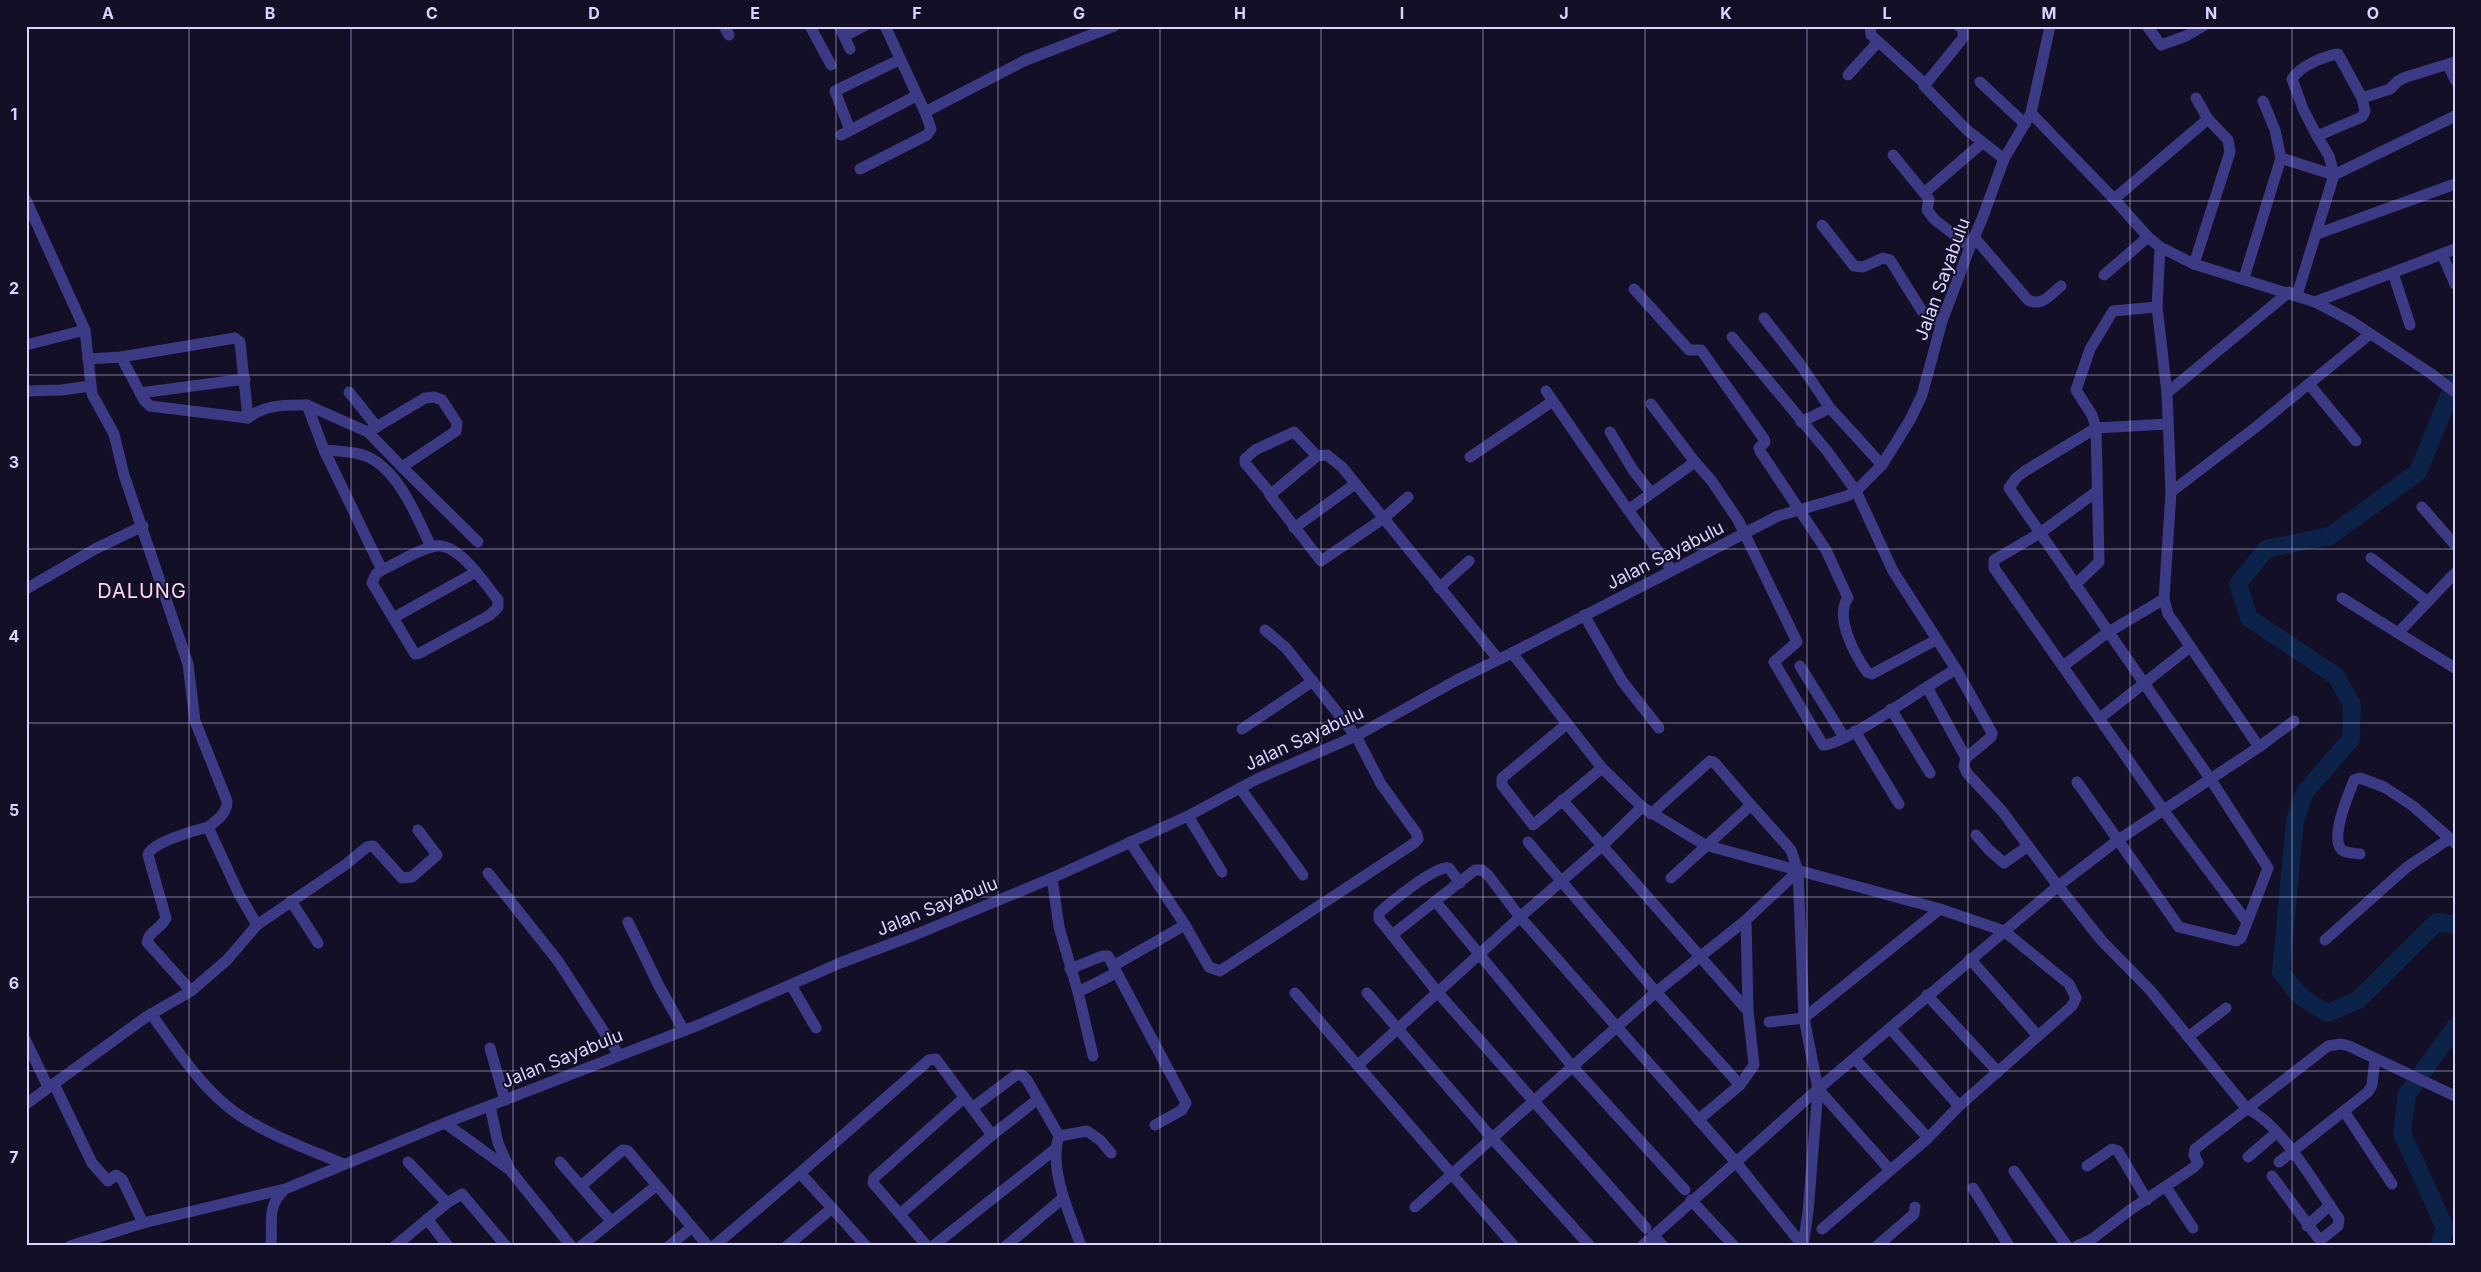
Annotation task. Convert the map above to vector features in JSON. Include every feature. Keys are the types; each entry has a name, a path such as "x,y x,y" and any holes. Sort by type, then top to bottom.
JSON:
{"street":[{"path":"810,26 831,65"},
{"path":"850,49 842,31 864,26"},
{"path":"860,169 927,135 931,127 884,26"},
{"path":"925,112 1026,60 1114,26"},
{"path":"1870,26 1871,35 1924,83 1925,89 1982,143 2004,160"},
{"path":"1924,83 1963,38 1962,29 1959,26"},
{"name":"Jalan Sayabulu","path":"70,1246 143,1223 285,1189 1052,878 1188,816 1240,788 1356,736 1498,659 1512,654 1584,615 1744,534 1798,509 1847,496 1882,465 1906,427 1922,395 1942,321 1972,242 2004,160 2028,118 2050,26"},
{"path":"2147,26 2161,44 2186,36 2203,26"},
{"path":"1848,75 1878,42"},
{"path":"2167,393 2293,293 2317,234 2334,174 2329,156 2317,136 2292,82 2298,72 2331,55 2338,54 2362,98 2365,111 2362,117 2317,136"},
{"path":"899,60 835,91 846,132 916,96"},
{"path":"2362,98 2390,89 2398,81 2451,64 2455,80"},
{"path":"1980,82 2028,118 2114,198 2148,237 2160,247 2194,264 2293,293 2315,302 2351,321 2430,373 2455,392"},
{"path":"2194,264 2230,152 2228,140 2208,119 2196,98"},
{"path":"2244,278 2281,158 2275,130 2263,101"},
{"path":"2281,158 2334,174 2455,116"},
{"path":"2114,198 2208,119"},
{"path":"1924,193 1982,143"},
{"path":"1893,155 1929,199 1926,210 1934,220 1972,242 2028,300 2035,304 2042,302 2061,286"},
{"path":"2317,234 2455,184"},
{"path":"26,200 85,330 92,394 114,434 124,475 143,526 188,664 191,705 195,721 226,801 227,808 208,827 168,840 149,851 166,918 163,925 148,936 147,942 191,991"},
{"path":"1822,225 1854,266 1863,267 1883,258 1890,260 1922,311 1929,317 1942,321"},
{"path":"2104,275 2148,237"},
{"path":"2160,247 2158,307 2167,393 2171,492 2164,600 2168,614 2259,747"},
{"path":"2315,302 2455,249"},
{"path":"2442,254 2455,284"},
{"path":"2393,273 2410,325"},
{"path":"1634,290 1689,350 1701,350 1764,439 1765,442 1759,448 1826,550 1848,594 1843,616 1850,644 1867,672 1872,674 1877,672 1936,640"},
{"path":"2075,585 2099,562 2096,428 2092,416 2076,390 2090,348 2113,311 2158,307"},
{"path":"1764,318 1800,364 1830,408 1882,465"},
{"path":"26,345 85,330"},
{"path":"2171,492 2310,384 2370,334"},
{"path":"1732,337 1856,490 1893,571 1956,670 1992,733 1991,737 1966,758 1964,766 1967,773 2002,811 2102,941 2150,990 2247,1109 2264,1119 2292,1151 2339,1219 2338,1226 2320,1238 2307,1226 2272,1176"},
{"path":"88,358 121,357 235,338 240,342 248,418"},
{"path":"121,357 140,394 150,406 248,418 257,410 271,406 307,405 372,429 429,397 442,400 458,426 454,433 402,468"},
{"path":"140,394 245,379"},
{"path":"2310,384 2356,441"},
{"path":"26,391 62,390 90,386"},
{"path":"1546,391 1672,570"},
{"path":"349,392 372,429 402,468 478,542"},
{"path":"1470,457 1553,401"},
{"path":"1651,404 1723,497 1744,534 1797,642 1775,660 1775,664 1820,743 1826,745 1844,737 1956,670"},
{"path":"307,405 324,450 382,570"},
{"path":"1801,422 1830,408"},
{"path":"2078,782 2179,927 2236,941 2241,938 2261,888 2268,868 2267,864 2008,488 2025,471 2096,428 2168,424"},
{"path":"1317,456 1298,435 1291,432 1255,450 1245,459 1245,463 1321,561 1384,518 1408,497"},
{"path":"1610,432 1633,470 1651,493"},
{"path":"324,450 344,451 367,456 383,468 404,492 431,547"},
{"path":"1270,493 1317,456 1327,455 1333,459 1384,518 1498,659"},
{"path":"1628,510 1695,462"},
{"path":"1294,528 1355,484"},
{"path":"2096,492 2040,533 1994,560 1994,568 2164,811 2247,922"},
{"path":"2422,507 2455,546"},
{"path":"26,589 95,549 143,526"},
{"path":"431,547 450,548 476,572 498,600 496,610 485,618 417,654 414,653 372,583 376,574 382,570 431,547"},
{"path":"2371,558 2427,601"},
{"path":"1439,588 1469,561"},
{"path":"393,618 476,572"},
{"path":"2398,633 2455,574"},
{"path":"2342,598 2455,668"},
{"path":"2063,666 2108,633 2164,600"},
{"path":"1584,615 1622,681 1659,728"},
{"path":"1130,842 1185,925 1209,967 1220,971 1418,839 1417,834 1381,784 1356,736 1286,648 1265,630"},
{"path":"2100,718 2190,648"},
{"path":"1512,654 1602,768 1647,811 1705,845 1940,909 2004,931 2068,984 2076,998 2072,1006 1959,1106 1928,1138 1822,1229"},
{"path":"1800,666 1844,737"},
{"path":"1242,730 1313,681"},
{"path":"1927,687 1966,758"},
{"path":"1891,709 1930,773"},
{"path":"1642,1246 1650,1232 1688,1195 1735,1162 1927,995 2058,886 2118,840 2259,747 2294,721"},
{"path":"1567,724 1506,775 1501,782 1533,825 1602,768"},
{"path":"1855,731 1899,804"},
{"path":"1358,1065 1439,994 1520,917 1603,845 1710,761 1714,762 1791,850 1798,871 1804,1018 1818,1089 1808,1212 1803,1246 1735,1162 1616,1028 1520,917 1482,870 1475,870 1392,935"},
{"path":"2325,940 2407,866 2452,841 2413,806 2384,787 2360,778 2354,780 2342,808 2338,826 2339,847 2342,850 2360,854"},
{"path":"1240,788 1303,875"},
{"path":"1562,800 1701,955 1748,1011"},
{"path":"1671,878 1751,805"},
{"path":"1188,816 1222,872"},
{"path":"208,827 239,894 257,925"},
{"path":"26,1104 151,1014 191,991 227,960 257,925 370,845 402,878 412,877 437,855 418,830"},
{"path":"1976,835 2004,863 2028,846"},
{"path":"1528,842 1656,992 1740,1085"},
{"path":"1460,883 1449,868 1444,866 1399,896 1379,913 1379,919 1439,994 1663,1246"},
{"path":"1415,1207 1656,992 1746,920 1798,871"},
{"path":"488,874 558,960 619,1055"},
{"path":"1052,878 1059,927 1078,992 1093,1056"},
{"path":"291,902 318,943"},
{"path":"1436,902 1572,1066 1734,1246"},
{"path":"1769,1022 1804,1018 1940,909"},
{"path":"1698,1120 1740,1085 1751,1070 1754,1062 1748,1011 1746,920"},
{"path":"628,922 659,986 683,1029"},
{"path":"1078,992 1185,925"},
{"path":"1070,969 1105,956 1114,969 1186,1103 1182,1110 1155,1125"},
{"path":"1970,959 2038,1036"},
{"path":"791,985 816,1028"},
{"path":"1295,993 1514,1246"},
{"path":"1367,993 1492,1138 1590,1246"},
{"path":"1927,995 1998,1072"},
{"path":"2188,1038 2226,1008"},
{"path":"151,1014 189,1065 220,1099 237,1113 297,1145 344,1164"},
{"path":"1890,1028 1959,1106"},
{"path":"26,1041 92,1163 108,1181 116,1175 122,1179 143,1223"},
{"path":"2077,1246 2092,1239 2198,1163 2194,1155 2195,1149 2328,1046 2341,1044 2349,1046 2454,1095"},
{"path":"490,1048 505,1100"},
{"path":"714,1246 933,1058 938,1060 992,1135"},
{"path":"1855,1059 1928,1138"},
{"path":"2279,1162 2368,1092 2379,1061"},
{"path":"972,1108 1016,1075 1022,1075 1027,1080 1059,1136 1054,1150 1064,1198 1077,1244"},
{"path":"1818,1089 1890,1170"},
{"path":"926,1246 873,1183 876,1174 964,1098"},
{"path":"900,1214 992,1135 1038,1099"},
{"path":"490,1106 498,1143 510,1170 571,1246"},
{"path":"2344,1111 2392,1184"},
{"path":"445,1123 510,1170"},
{"path":"1059,1136 1087,1130 1100,1140 1111,1153"},
{"path":"2248,1156 2276,1133"},
{"path":"2088,1166 2112,1148 2118,1150 2147,1200"},
{"path":"581,1186 623,1150 628,1151 708,1246"},
{"path":"933,1246 1054,1150"},
{"path":"408,1162 447,1203"},
{"path":"560,1162 611,1221"},
{"path":"2014,1171 2067,1246"},
{"path":"800,1173 863,1245"},
{"path":"581,1246 656,1186"},
{"path":"2166,1186 2193,1228"},
{"path":"1973,1188 2009,1246"},
{"path":"271,1246 272,1206 275,1199 285,1189"},
{"path":"395,1246 458,1195 465,1196 506,1246"},
{"path":"1006,1246 1064,1198"},
{"path":"2307,1226 2330,1205"},
{"path":"1877,1246 1914,1214 1915,1207"},
{"path":"787,1246 832,1208"},
{"path":"427,1220 448,1246"},
{"path":"669,1246 692,1227"}],"waterway":[{"path":"2455,381 2418,472 2330,536 2266,549 2238,584 2249,618 2336,676 2352,705 2351,739 2305,792 2295,820 2281,972 2300,996 2327,1013 2358,1000 2437,922 2455,925"},
{"path":"2439,1246 2445,1228 2402,1133 2407,1094 2455,1027"}],"district":[{"name":"DALUNG","path":"142,591"}]}
